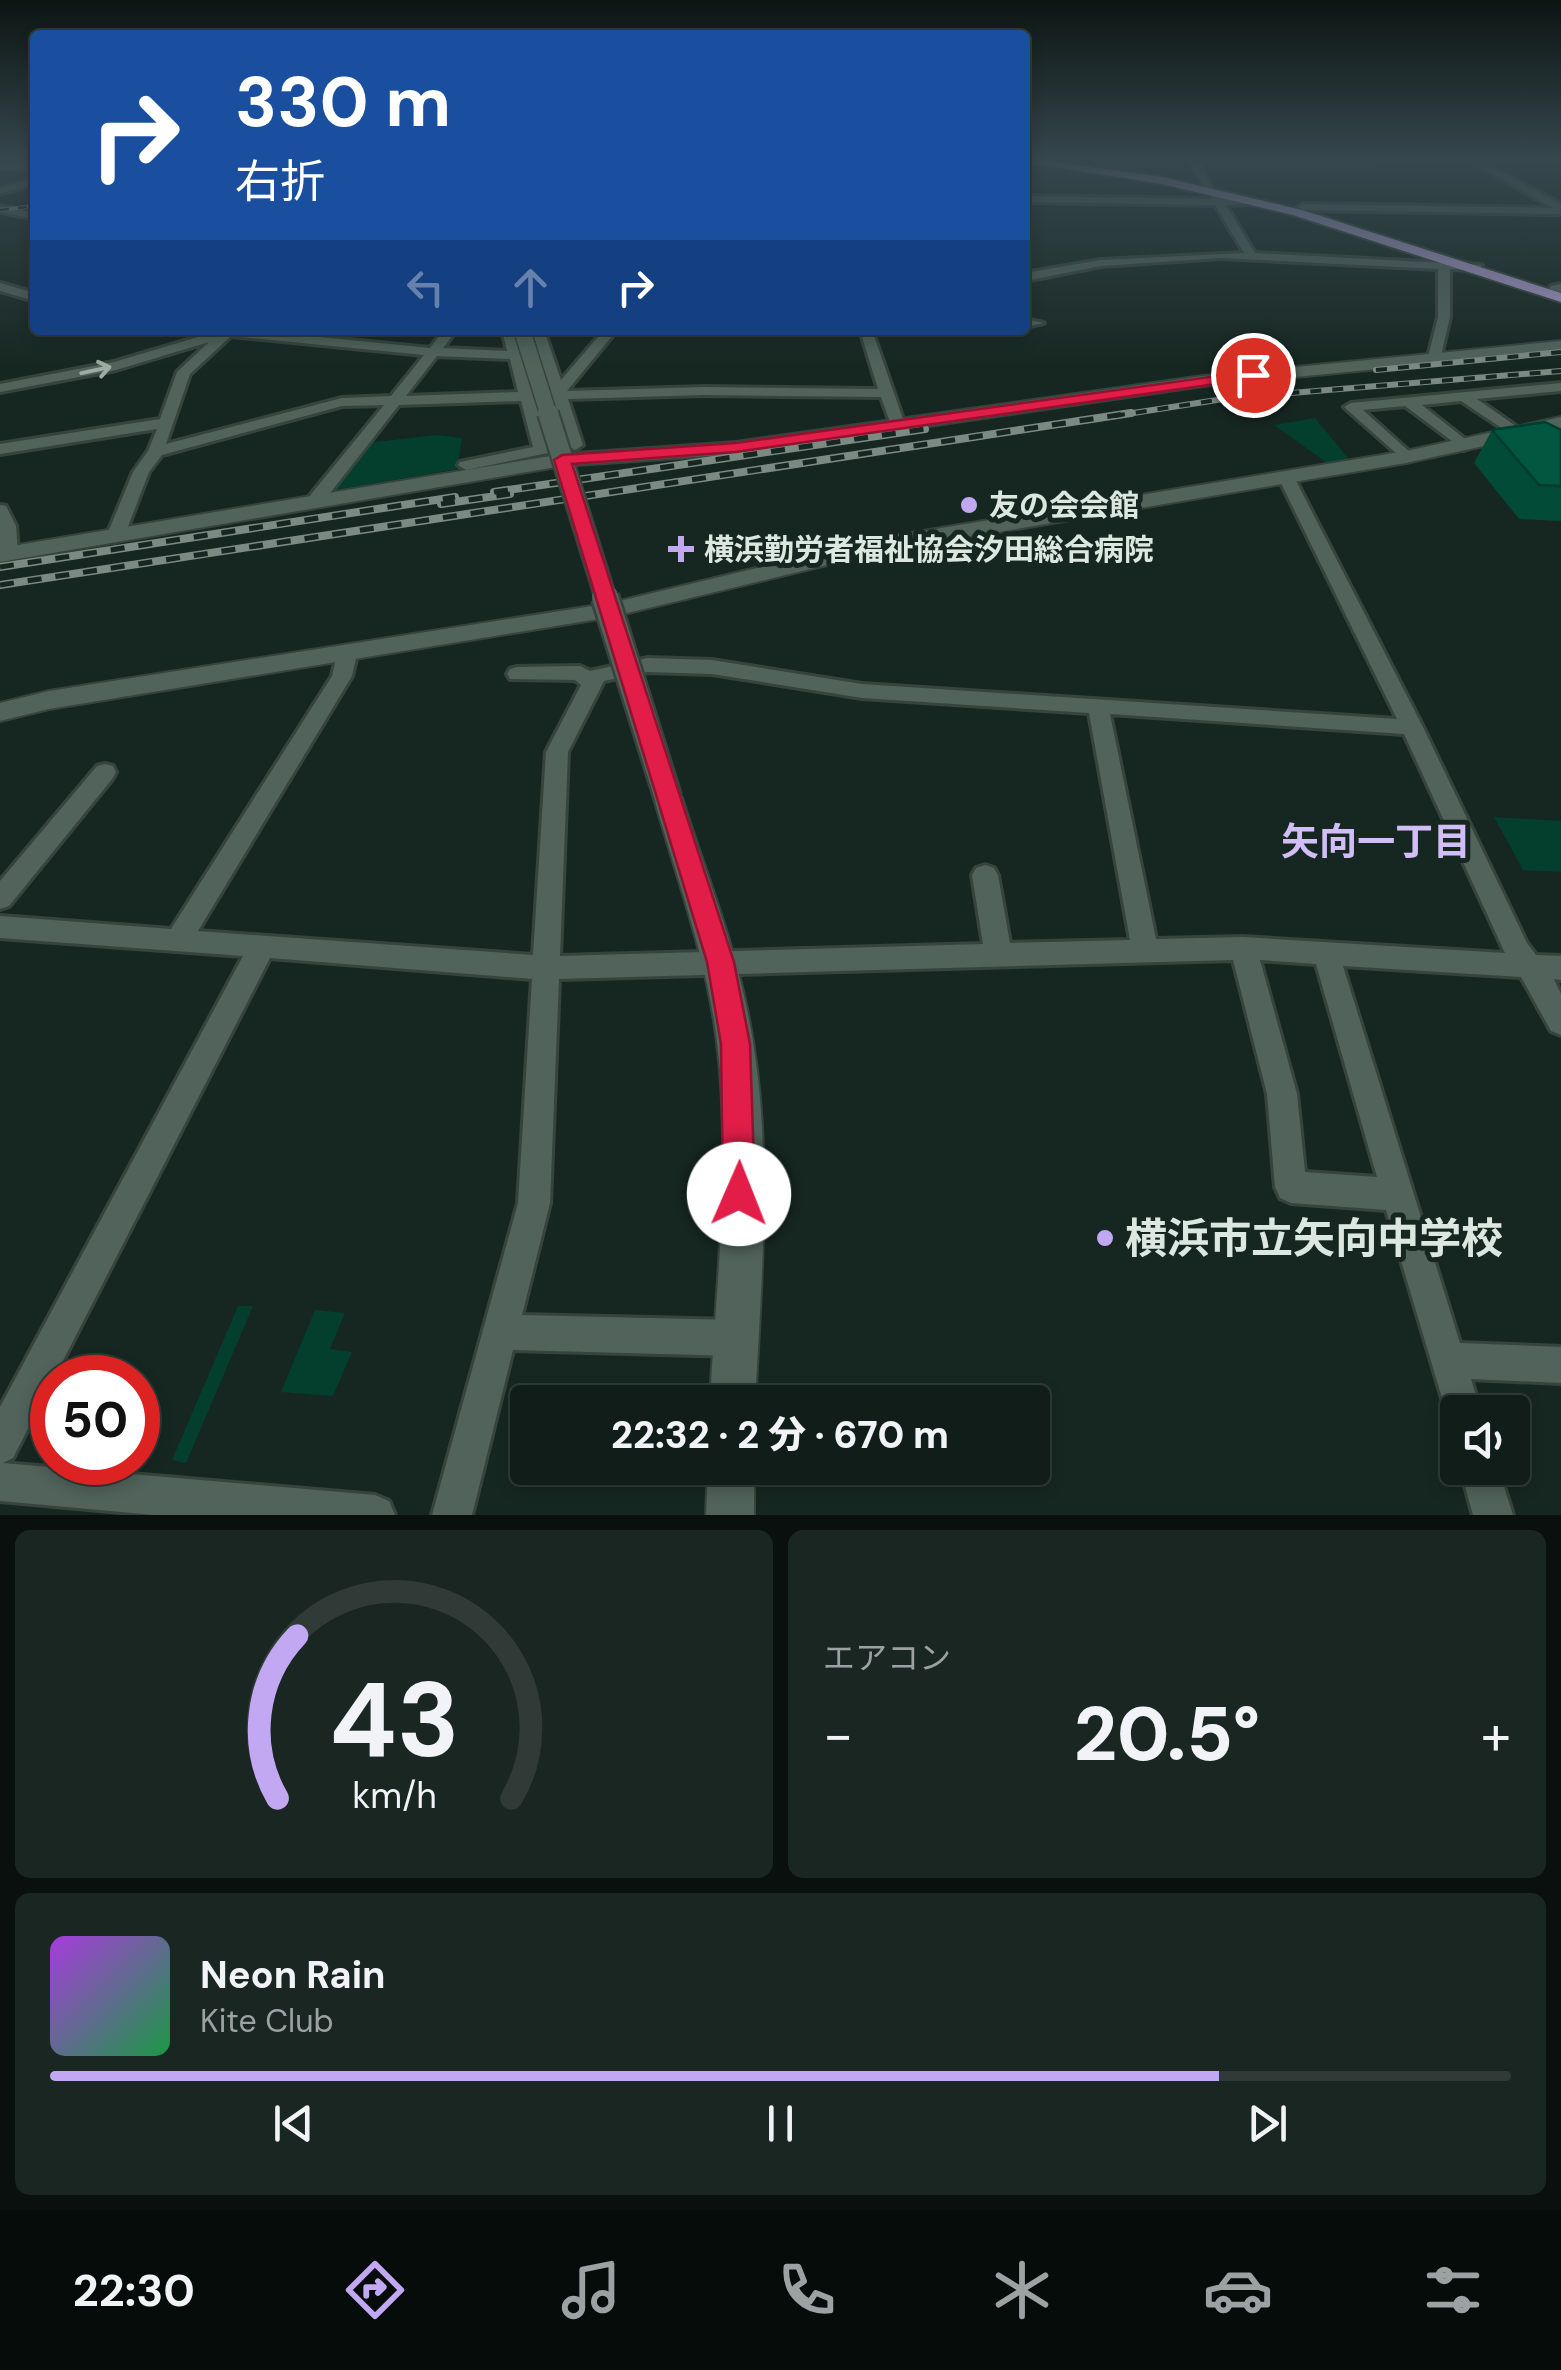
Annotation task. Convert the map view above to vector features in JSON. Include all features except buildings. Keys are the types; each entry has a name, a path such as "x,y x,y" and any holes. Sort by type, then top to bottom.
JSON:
{"highway":[{"path":"1352,229 1560,291"},
{"path":"1378,229 1560,291"}],"street":[{"path":"1234,229 1250,254"},
{"path":"1030,276 1102,263 1250,254 1478,267"},
{"path":"1435,358 1444,317 1444,268"},
{"path":"0,288 29,296"},
{"path":"0,301 29,296"},
{"path":"0,388 116,366 218,335"},
{"path":"115,537 142,472 156,452 184,372 225,335"},
{"path":"259,335 434,352 546,357"},
{"path":"314,502 447,335"},
{"path":"466,465 542,450 509,335"},
{"path":"524,335 569,452"},
{"path":"539,335 560,394 569,452 610,610 720,962 736,1044 740,1121 734,1385"},
{"path":"560,394 607,335"},
{"path":"868,335 896,425"},
{"path":"0,510 7,526 4,554 436,480 569,452 736,448 1203,381 1561,346"},
{"path":"1406,456 1351,407 1561,388"},
{"path":"156,452 342,402 704,391 887,393"},
{"path":"1463,396 1521,439"},
{"path":"1409,402 1464,446"},
{"path":"0,449 164,423"},
{"path":"0,734 10,709 610,610 930,536 1521,439 1561,423"},
{"path":"1286,477 1412,727 1517,951 1561,1022"},
{"path":"177,942 342,676 347,654"},
{"path":"452,1515 534,1203 557,752 596,676 648,664 712,667 862,691 1412,727"},
{"path":"517,674 580,673 590,682"},
{"path":"1098,706 1145,949"},
{"path":"0,899 104,772"},
{"path":"985,875 998,953"},
{"path":"0,928 546,968 1243,948 1561,968"},
{"path":"1243,948 1282,1094 1291,1187 1400,1194"},
{"path":"0,1445 261,949"},
{"path":"1326,953 1458,1395"},
{"path":"500,1332 735,1338"},
{"path":"1448,1360 1561,1365"},
{"path":"0,1482 375,1515"},
{"path":"730,1515 731,1485"},
{"path":"1485,1485 1494,1515"}],"green space":[{"path":"1315,418 1349,459 1327,463 1274,425"},
{"path":"437,435 462,438 457,469 329,491 366,443"},
{"path":"1494,817 1561,821 1561,872 1523,870"},
{"path":"238,1306 253,1306 186,1463 172,1460"},
{"path":"315,1310 345,1313 330,1349 352,1352 333,1396 281,1392"}],"railway":[{"path":"1376,370 1561,352"},
{"path":"1114,416 1230,398 1561,371"},
{"path":"0,585 1131,413"},
{"path":"494,492 925,429"},
{"path":"441,504 510,494"},
{"path":"0,567 455,497"}],"place":[{"name":"友の会会館","path":"969,505"},
{"name":"横浜勤労者福祉協会汐田総合病院","path":"681,549"},
{"name":"横浜市立矢向中学校","path":"1105,1238"}],"district":[{"name":"矢向一丁目","path":"1376,842"}],"route":[{"path":"739,1194 736,1044 720,962 562,460 736,448 1253,375"}]}
